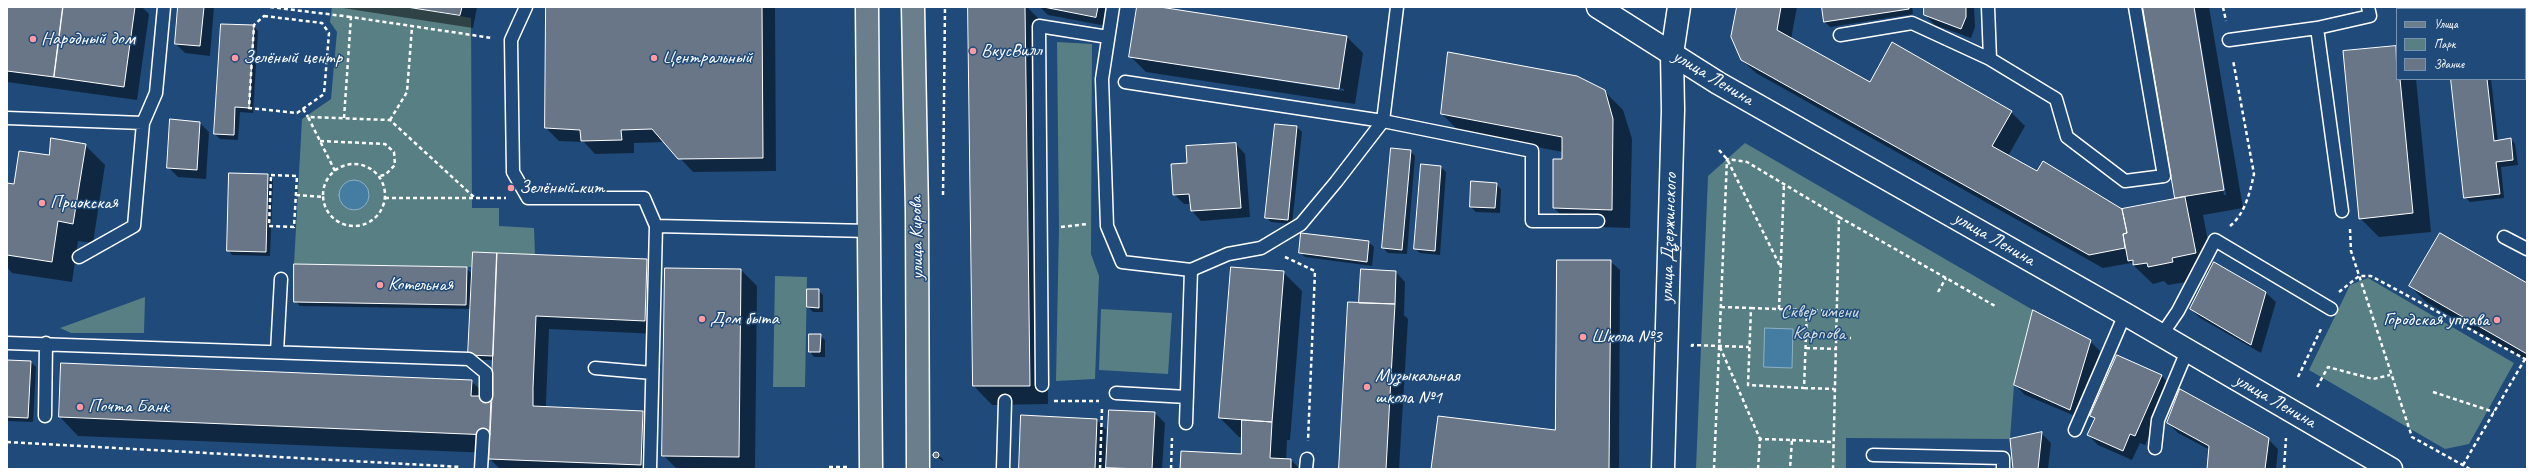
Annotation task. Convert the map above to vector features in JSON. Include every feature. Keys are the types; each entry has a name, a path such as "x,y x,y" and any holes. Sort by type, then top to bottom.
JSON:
{"main road":[{"path":"866,7 872,469"},
{"name":"улица Кирова","path":"913,7 917,220 918,469"},
{"name":"улица Ленина","path":"1598,7 1718,83 2125,314 2392,469"},
{"name":"улица Дзержинского","path":"1663,469 1673,110 1672,54 1679,7"}],"lane":[{"path":"79,257 134,226 143,123 156,93 164,7"},
{"path":"526,7 511,40 513,172 528,198 644,198 656,226 650,469"},
{"path":"1113,7 1102,79 1107,226 1122,262 1191,270 1228,254 1261,248 1301,224 1336,182 1383,121 1398,7"},
{"path":"1988,7 1990,58"},
{"path":"1840,35 1912,23 1990,58 2056,99 2067,137 2125,181 2164,176 2135,7"},
{"path":"2229,40 2317,28 2370,16 2368,7"},
{"path":"1042,385 1039,26 1108,37"},
{"path":"2317,28 2342,211"},
{"path":"1125,82 1383,121 1532,151 1532,221 1598,221"},
{"path":"7,118 143,123"},
{"path":"656,226 869,231"},
{"path":"2504,237 2527,249"},
{"path":"2161,336 2178,311 2215,240 2331,309"},
{"path":"1186,422 1191,270"},
{"path":"278,352 281,280"},
{"path":"2075,430 2125,314"},
{"path":"7,342 469,360 486,373 486,396"},
{"path":"45,416 46,343"},
{"path":"2154,448 2158,420 2187,351"},
{"path":"595,368 652,373"},
{"path":"1116,393 1187,397"},
{"path":"1003,469 1005,401"},
{"path":"481,469 483,435"},
{"path":"1873,455 2003,458 2003,469"}],"path":[{"path":"270,7 323,13 412,27 511,40"},
{"path":"2223,7 2254,174 2250,192 2238,220"},
{"path":"264,16 322,23 329,33 324,94 304,109 297,113 249,108 254,26 264,16"},
{"path":"344,118 351,17"},
{"path":"390,120 407,92 412,27"},
{"path":"304,109 335,171"},
{"path":"308,117 390,120 475,198"},
{"path":"320,141 385,144 394,152 395,165 385,175 378,176"},
{"path":"1719,150 1727,159 1781,268"},
{"path":"1727,159 1747,162 1839,217 1995,306"},
{"path":"1714,469 1727,159"},
{"path":"358,164 369,168 378,176 384,187 385,198 381,210 374,219 362,225 350,226 334,218 327,209 323,197 327,180 335,171 346,165 358,164"},
{"path":"271,175 297,176 296,195 294,227 269,226 271,175"},
{"path":"1779,309 1784,184"},
{"path":"296,195 323,197"},
{"path":"385,198 528,198"},
{"path":"1833,469 1839,217"},
{"path":"1040,231 1091,224 1107,226"},
{"path":"2350,228 2351,251 2390,375 2412,437 2470,469"},
{"path":"1261,248 1315,271 1306,464"},
{"path":"2298,377 2341,289 2359,276 2371,276 2526,360 2463,465"},
{"path":"1938,292 1946,278"},
{"path":"1721,307 1836,311"},
{"path":"1751,308 1748,385 1834,389"},
{"path":"1804,388 1807,310"},
{"path":"1836,337 1851,338"},
{"path":"1701,346 1749,347"},
{"path":"1719,346 1760,438 1758,469"},
{"path":"1806,348 1836,349"},
{"path":"2317,387 2328,367 2373,379 2390,375"},
{"path":"2433,392 2494,412"},
{"path":"1052,402 1102,401 1100,469"},
{"path":"1171,469 1172,435 1186,422"},
{"path":"1760,438 1833,442"},
{"path":"1790,469 1792,440"},
{"path":"7,442 481,469"}],"green space":[{"path":"332,7 407,7 471,18 472,208 499,208 499,226 534,228 535,255 473,252 472,267 294,264 302,119 331,99 337,32 330,22"},
{"path":"1057,42 1092,44 1091,254 1099,276 1095,379 1056,381 1059,227"},
{"name":"Сквер имени Карпова","path":"1745,143 2033,310 2014,385 2010,439 1846,438 1846,469 1696,469 1708,176"},
{"path":"775,276 807,277 805,387 773,387"},
{"path":"2368,278 2514,363 2469,444 2445,449 2309,370 2350,285"},
{"path":"145,297 144,333 71,333 60,328"},
{"path":"1101,309 1172,313 1168,374 1099,370"}],"water":[{"path":"354,180 365,184 369,195 365,206 354,210 343,206 339,195 343,184"},
{"path":"1765,328 1793,329 1792,368 1764,367"}],"building":[{"name":"Народный дом","path":"7,7 63,7 54,77 7,71"},
{"path":"63,7 135,7 124,87 54,77"},
{"path":"178,7 204,7 200,46 175,44"},
{"path":"407,7 462,7 460,15"},
{"name":"Центральный","path":"546,7 762,7 763,158 678,159 652,129 621,130 622,140 581,141 580,130 545,128"},
{"path":"968,7 1025,7 1030,386 973,386"},
{"path":"1044,7 1098,7 1096,17"},
{"path":"1137,7 1160,7 1347,36 1339,89 1129,57"},
{"path":"1737,7 1781,7 1777,30 1870,82 1892,42 2012,111 1992,146 2037,171 2043,161 2122,209 2127,233 2123,234 2125,248 2089,255 1741,60 1731,37"},
{"path":"1822,7 1909,7 1909,9 1824,22"},
{"path":"1924,7 1966,7 1966,17 1961,29 1924,15"},
{"path":"2143,7 2194,7 2224,190 2175,198"},
{"name":"Зелёный центр","path":"221,24 254,25 249,108 235,107 234,135 214,134"},
{"path":"2396,46 2396,80 2400,80 2413,213 2359,219 2343,51"},
{"path":"1448,52 1577,76 1605,90 1613,119 1612,210 1553,208 1553,159 1562,159 1562,137 1441,114"},
{"path":"2451,80 2487,80 2494,141 2511,138 2513,160 2496,162 2500,194 2464,198"},
{"path":"170,119 200,122 197,170 167,168"},
{"path":"1275,124 1297,126 1288,220 1265,218"},
{"name":"Приокская","path":"51,138 86,144 73,224 58,221 52,262 7,255 7,183 14,184 19,151 49,155"},
{"path":"1236,143 1241,208 1191,211 1189,194 1173,195 1171,164 1187,163 1186,146"},
{"path":"1391,148 1411,150 1402,250 1382,248"},
{"path":"1421,164 1441,166 1435,251 1414,249"},
{"path":"229,173 268,174 266,252 227,251"},
{"path":"1471,181 1497,183 1495,208 1470,207"},
{"path":"2185,197 2196,253 2172,258 2173,262 2148,267 2147,263 2133,265 2133,260 2128,261 2123,234 2127,233 2122,209"},
{"path":"1301,233 1369,241 1367,262 1299,253"},
{"name":"Городская управа","path":"2440,233 2527,283 2527,354 2409,286"},
{"path":"473,252 497,253 493,356 468,355"},
{"path":"497,253 647,259 645,321 536,316 533,388 533,406 643,411 641,465 489,459"},
{"name":"Школа №3","path":"1557,260 1611,260 1609,469 1431,469 1438,416 1555,430"},
{"path":"2214,262 2266,292 2251,345 2190,309"},
{"name":"Котельная","path":"294,264 467,267 466,305 294,302"},
{"path":"1231,267 1284,271 1272,422 1219,418"},
{"name":"Дом быта","path":"665,268 741,269 739,457 662,456"},
{"path":"1361,269 1396,271 1395,304 1359,303"},
{"path":"807,289 819,289 819,308 807,307"},
{"name":"Музыкальная школа №1","path":"1348,302 1395,304 1386,469 1339,469"},
{"path":"2033,310 2091,340 2070,410 2014,385"},
{"path":"809,334 821,334 820,352 809,352"},
{"path":"2117,355 2162,375 2135,436 2130,434 2123,451 2087,435 2095,418 2090,416"},
{"path":"7,360 31,361 28,418 7,417"},
{"path":"61,363 472,380 471,396 492,396 490,435 59,417"},
{"path":"2180,389 2269,438 2265,469 2207,469 2209,446 2167,423"},
{"path":"1109,410 1155,412 1152,469 1106,468"},
{"path":"1021,415 1097,419 1095,469 1019,469"},
{"path":"1242,420 1272,422 1270,458 1291,459 1291,469 1180,469 1181,451 1241,454"},
{"path":"2042,432 2038,469 2013,469 2010,439"},
{"path":"936,452 939,455 936,458 933,455"},
{"path":"1106,468 1135,469 1106,469"}],"place":[{"name":"Народный дом","path":"33,39"},
{"name":"ВкусВилл","path":"973,51"},
{"name":"Зелёный центр","path":"235,58"},
{"name":"Центральный","path":"654,58"},
{"name":"Зелёный кит","path":"511,188"},
{"name":"Приокская","path":"42,203"},
{"name":"Котельная","path":"380,285"},
{"name":"Дом быта","path":"702,319"},
{"name":"Городская управа","path":"2497,320"},
{"name":"Школа №3","path":"1583,337"},
{"name":"Музыкальная школа №1","path":"1367,387"},
{"name":"Почта Банк","path":"80,407"}]}
